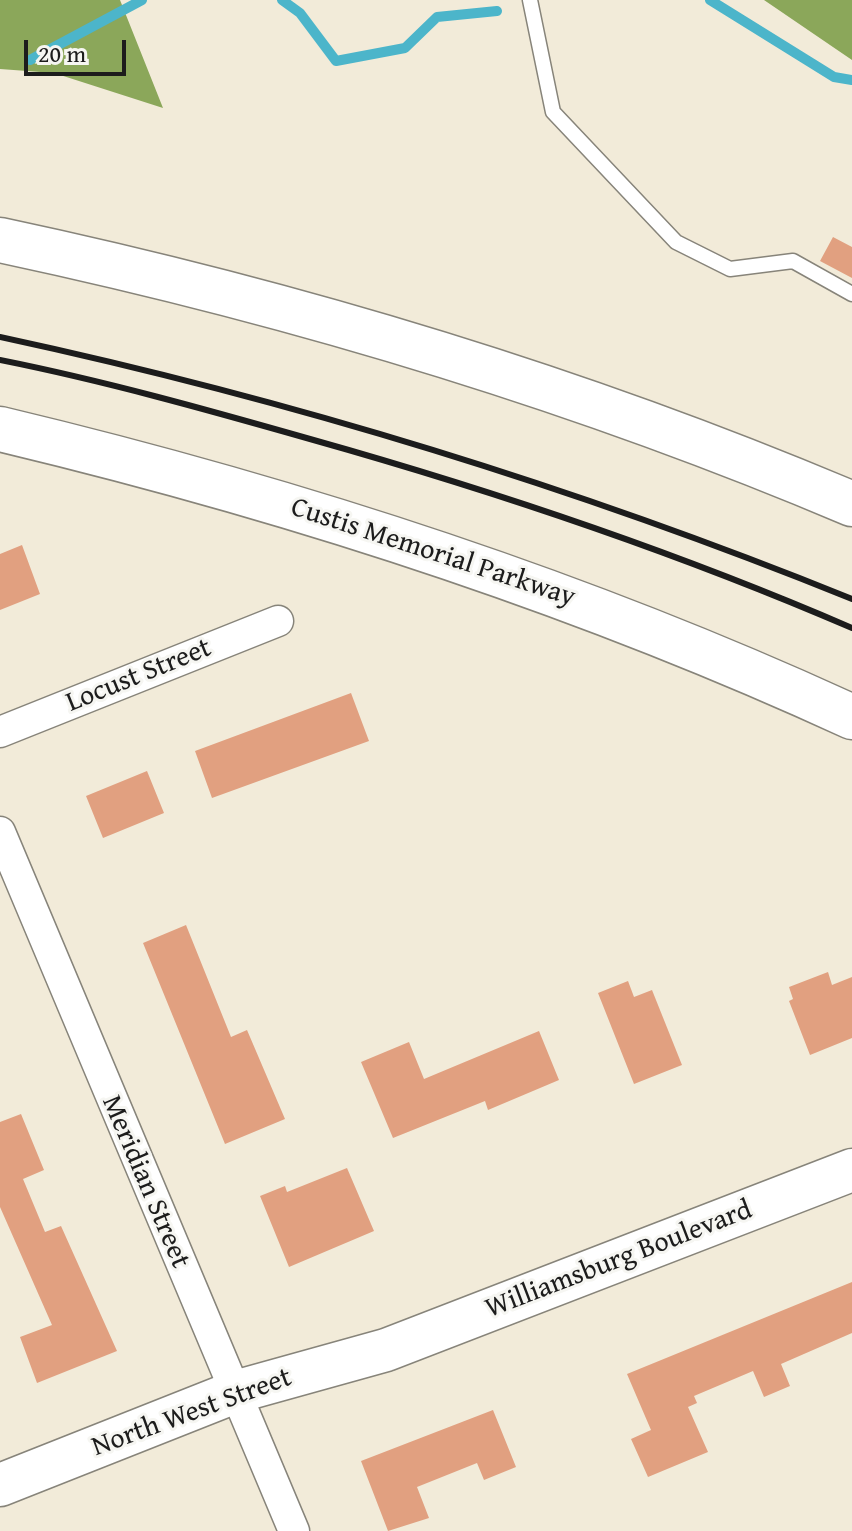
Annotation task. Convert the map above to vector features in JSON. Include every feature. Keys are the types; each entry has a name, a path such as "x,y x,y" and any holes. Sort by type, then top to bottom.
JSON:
{"highway":[{"path":"0,240 257,299 436,353 616,411 852,504"},
{"name":"Custis Memorial Parkway","path":"0,429 254,495 438,552 654,631 852,717"}],"main road":[{"name":"Williamsburg Boulevard","path":"386,1350 852,1170"},
{"name":"North West Street","path":"0,1485 235,1392 386,1350"}],"street":[{"name":"Locust Street","path":"0,732 278,621"},
{"name":"Meridian Street","path":"0,832 294,1531"}],"lane":[{"path":"530,0 553,112 676,242 730,269 793,261 852,294"}],"green space":[{"path":"0,0 120,0 163,108 54,73 0,69"},
{"path":"764,0 852,0 852,60"}],"building":[{"path":"833,237 852,247 852,278 820,261"},
{"path":"22,545 40,594 0,610 0,554"},
{"path":"351,693 369,741 212,798 195,751"},
{"path":"147,771 164,813 103,838 86,796"},
{"path":"186,925 231,1037 247,1030 285,1119 225,1144 143,943"},
{"path":"828,972 832,985 852,977 852,1038 810,1055 789,1001 793,999 789,987"},
{"path":"628,981 634,997 652,990 682,1065 634,1084 598,993"},
{"path":"539,1031 559,1080 488,1110 485,1101 393,1138 361,1062 409,1042 424,1079"},
{"path":"21,1114 44,1170 23,1179 45,1232 61,1226 117,1351 37,1383 20,1337 52,1325 0,1207 0,1122"},
{"path":"347,1168 374,1231 289,1267 260,1196 285,1186 287,1192"},
{"path":"852,1282 852,1333 781,1364 790,1386 764,1397 753,1371 694,1396 697,1403 688,1407 708,1452 648,1477 631,1439 651,1430 627,1374"},
{"path":"493,1410 516,1467 484,1480 477,1463 417,1487 429,1518 388,1531 361,1461"}],"waterway":[{"path":"30,60 142,0"},
{"path":"282,0 300,13 336,61 405,48 437,17 497,11"},
{"path":"710,0 834,77 852,80"}],"railway":[{"path":"0,337 217,389 432,450 643,520 852,599"},
{"path":"0,360 195,407 448,480 584,524 852,628"}]}
